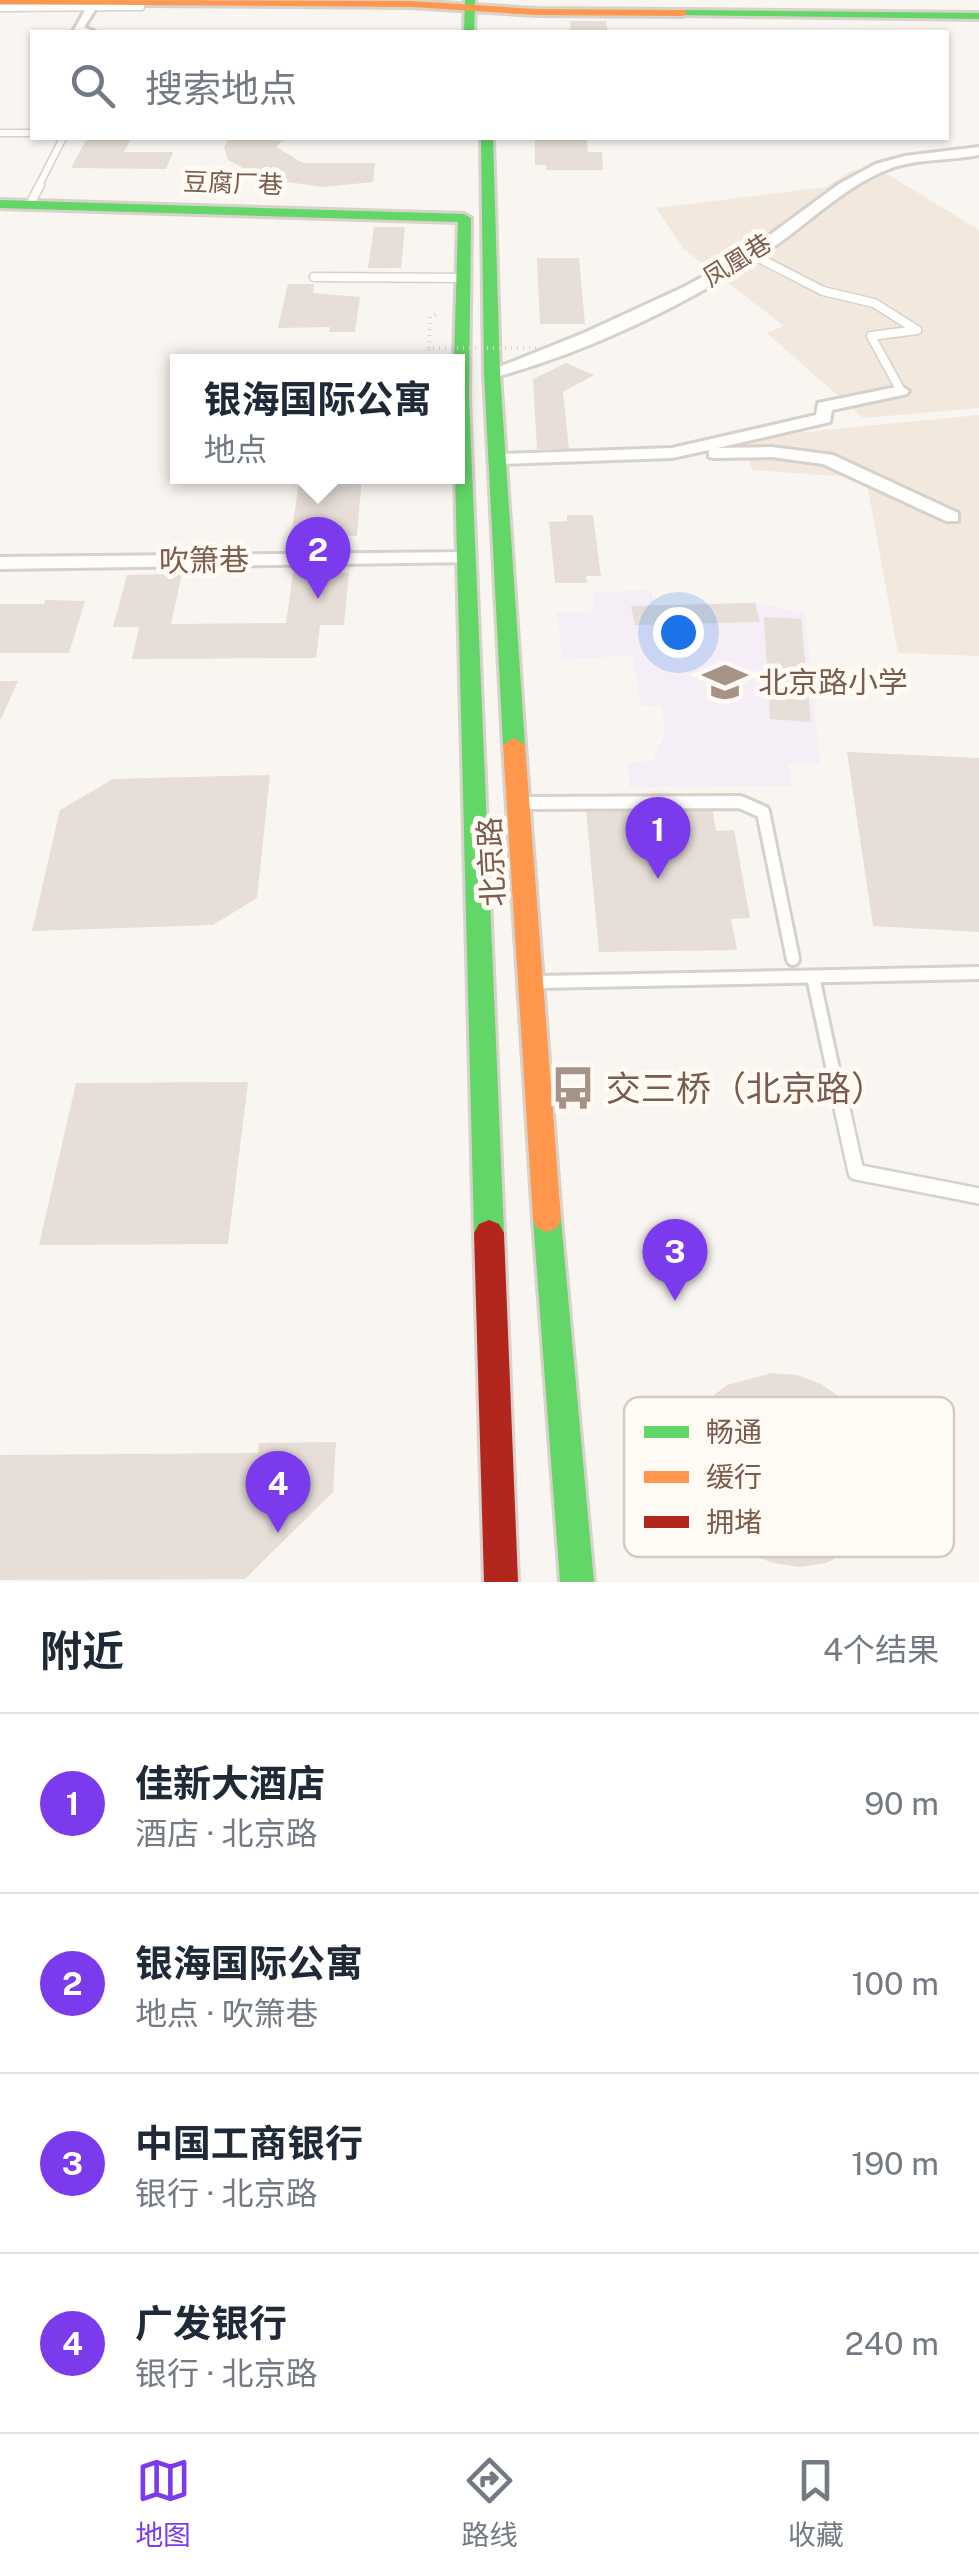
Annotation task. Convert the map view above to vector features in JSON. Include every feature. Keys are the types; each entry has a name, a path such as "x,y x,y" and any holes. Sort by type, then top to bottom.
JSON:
{"main road":[{"path":"0,4 329,2 979,13"},
{"name":"北京路","path":"462,354 466,140"},
{"name":"北京路","path":"487,140 492,374 528,982 578,1582"},
{"name":"豆腐厂巷","path":"0,204 464,218"},
{"name":"北京路","path":"465,484 501,1582"}],"street":[{"path":"82,30 78,28 80,21 92,7"},
{"name":"凤凰巷","path":"492,374 541,358 752,255 832,190 885,165 979,151"},
{"path":"672,454 801,425 824,418 824,407 901,390"},
{"path":"498,459 772,452 827,459 952,517"},
{"name":"吹箫巷","path":"0,562 468,558"}],"lane":[{"path":"0,4 477,7"},
{"path":"0,134 30,134"},
{"path":"30,204 62,140"},
{"path":"752,255 823,290 874,304 917,330 871,336 901,390"},
{"path":"314,277 463,278"},
{"path":"518,803 740,802 762,812 793,959"},
{"path":"528,982 979,973"},
{"path":"813,977 856,1172 979,1196"}],"path":[{"path":"429,354 430,317"},
{"path":"429,348 545,348"}],"shaded area":[{"path":"853,170 889,175 979,230 979,408 863,418 767,333 784,326 684,249 656,208 826,187"},
{"path":"979,415 979,656 898,653 866,478 752,470 744,438"},
{"name":"北京路小学","path":"651,590 654,605 754,602 805,614 820,763 788,763 791,786 630,788 627,763 653,760 665,735 662,707 640,705 633,655 562,660 557,612 591,612 596,592"}],"building":[{"path":"570,21 606,21 608,30 571,30"},
{"path":"86,140 130,140 124,152 173,152 166,169 71,168"},
{"path":"227,140 283,140 276,147 303,163 375,163 373,182 324,187 264,179 228,160 224,148"},
{"path":"535,140 587,140 588,152 602,152 603,170 546,170 546,165 535,165"},
{"path":"374,227 405,227 401,268 368,268"},
{"path":"537,258 579,258 585,324 540,324"},
{"path":"288,284 314,284 313,293 360,297 355,332 329,332 330,327 278,328"},
{"path":"566,363 594,375 563,392 569,449 537,449 533,379"},
{"path":"299,484 361,484 357,536 291,536"},
{"path":"567,515 593,515 601,576 586,576 587,583 555,583 549,522 567,521"},
{"path":"293,573 349,573 344,625 320,625 316,658 132,659 139,627 113,627 127,575 182,574 171,624 286,623"},
{"path":"45,600 85,601 69,653 0,653 0,604 44,604"},
{"path":"755,603 760,622 635,625 631,606"},
{"path":"764,617 801,619 811,722 770,719"},
{"path":"0,681 18,681 1,719 0,719"},
{"path":"847,752 979,758 979,932 873,926"},
{"path":"270,775 257,898 213,925 32,931 60,810 113,779"},
{"path":"712,807 716,831 734,830 750,918 731,919 737,950 599,952 586,808"},
{"path":"248,1082 228,1244 39,1245 76,1083"},
{"path":"772,1373 797,1375 840,1397 712,1397 727,1385"},
{"path":"336,1442 333,1492 245,1579 0,1580 0,1455 258,1453 259,1443"},
{"path":"757,1557 839,1557 800,1567"}],"traffic: fast":[{"path":"469,30 470,0"},
{"path":"683,13 979,16"},
{"path":"487,140 492,373 514,745"},
{"path":"0,204 464,218"},
{"path":"462,354 464,223"},
{"path":"464,484 489,1233"},
{"path":"547,1219 577,1582"}],"traffic: slow":[{"path":"0,1 411,4 536,12 683,13"},
{"path":"514,745 547,1219"}],"traffic: jam":[{"path":"489,1233 501,1582"}],"place":[{"name":"银海国际公寓","path":"318,599"},
{"name":"北京路小学","path":"725,682"},
{"name":"佳新大酒店","path":"658,879"},
{"name":"交三桥（北京路）","path":"573,1088"},
{"name":"中国工商银行","path":"675,1301"},
{"name":"广发银行","path":"278,1533"}]}
